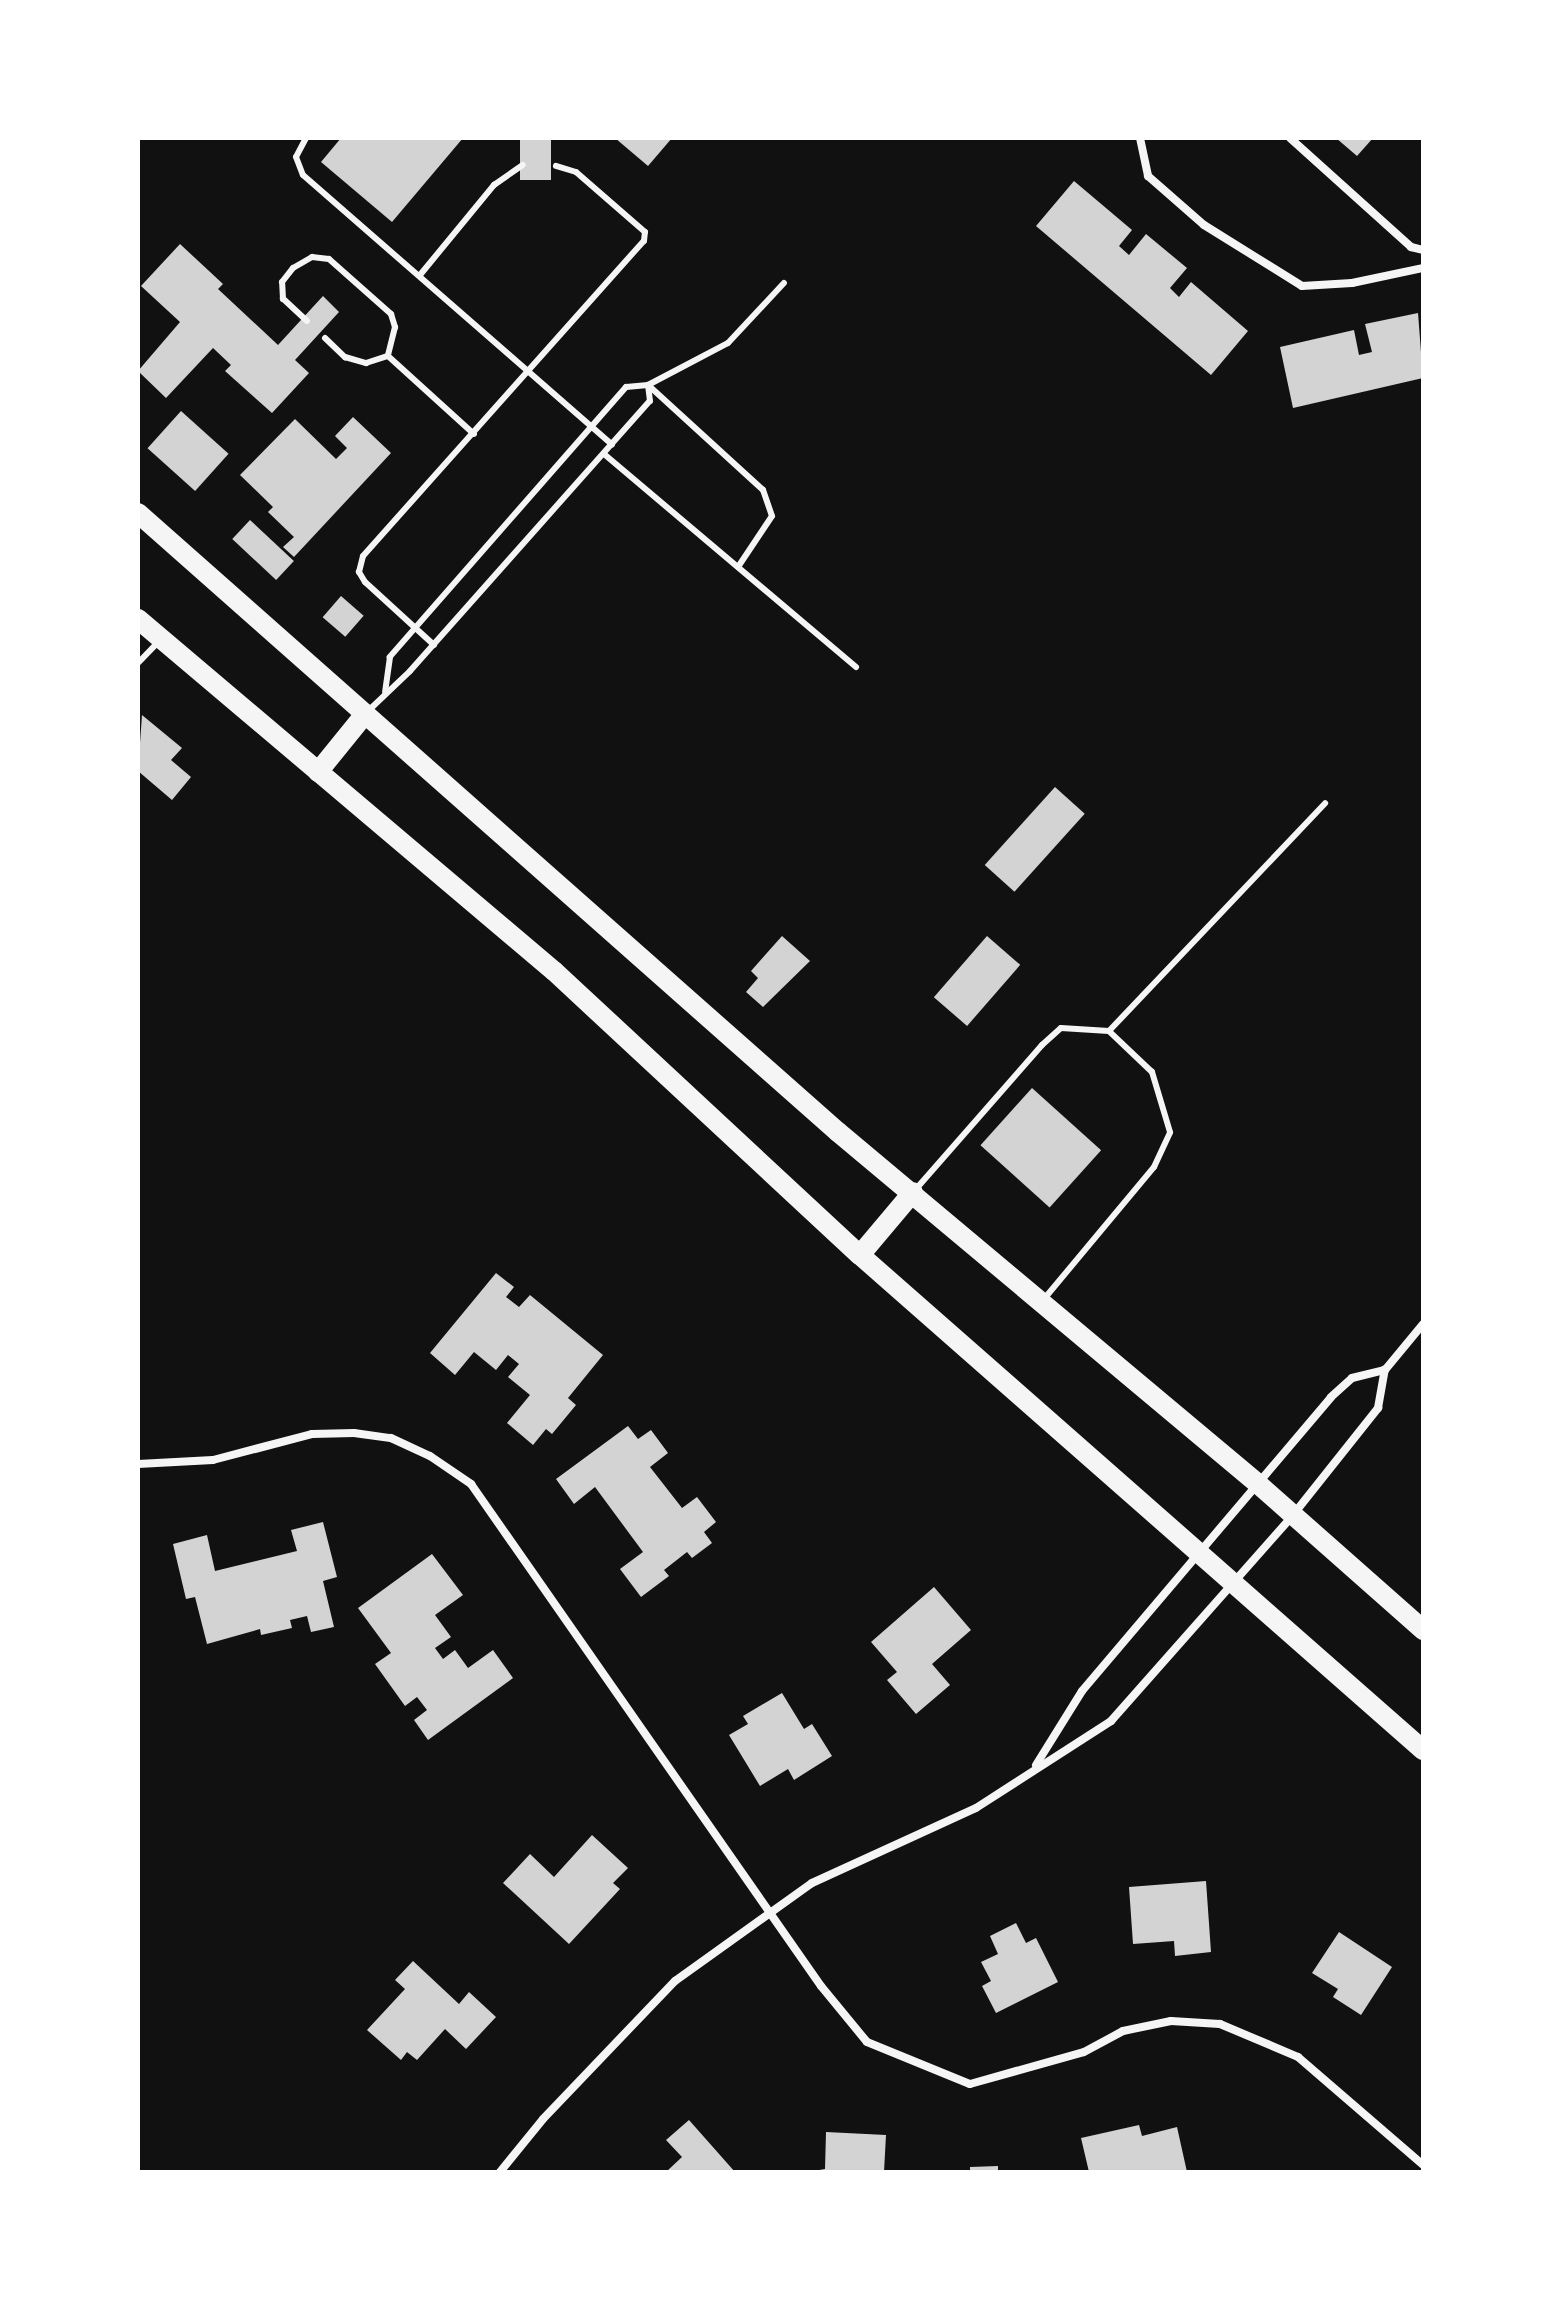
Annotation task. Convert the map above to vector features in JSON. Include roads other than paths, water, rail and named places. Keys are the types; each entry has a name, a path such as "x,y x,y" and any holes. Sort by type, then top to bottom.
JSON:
{"main road":[{"path":"138,513 913,1192 1257,1483 1423,1630"},
{"path":"138,619 554,971 860,1255 1423,1750"},
{"path":"318,772 365,714"},
{"path":"860,1255 913,1192"}],"street":[{"path":"1140,138 1148,176 1204,225 1302,286 1352,283 1423,268"},
{"path":"1290,138 1411,247 1423,250"},
{"path":"500,2172 543,2119 675,1981 812,1883 976,1808 1111,1721 1293,1515 1378,1408 1385,1370 1423,1324"},
{"path":"1034,1768 1082,1691 1257,1483 1352,1378 1385,1370"},
{"path":"138,1464 213,1460 312,1434 354,1433 391,1438 430,1456 471,1484 769,1913 867,2042 918,2066 970,2084 1084,2052 1123,2031 1171,2021 1220,2024 1298,2057 1423,2165"}],"lane":[{"path":"306,138 296,157 303,175 612,445"},
{"path":"420,275 494,185 523,165"},
{"path":"434,645 365,582 359,572 363,556 529,374 644,241 645,232 576,172 556,166"},
{"path":"307,321 283,299 282,282 293,268 312,257 329,259 391,314 395,327 388,356"},
{"path":"385,692 390,657 626,387 648,385 728,343 784,283"},
{"path":"325,338 345,357 366,363 388,356"},
{"path":"388,356 474,434"},
{"path":"365,714 434,645 650,401 648,385"},
{"path":"648,385 763,490 772,516 738,567"},
{"path":"604,454 856,667"},
{"path":"138,663 160,639"},
{"path":"1109,1031 1325,803"},
{"path":"913,1192 1061,1028 1109,1031 1152,1072 1170,1132 1154,1167 1042,1301"}]}
